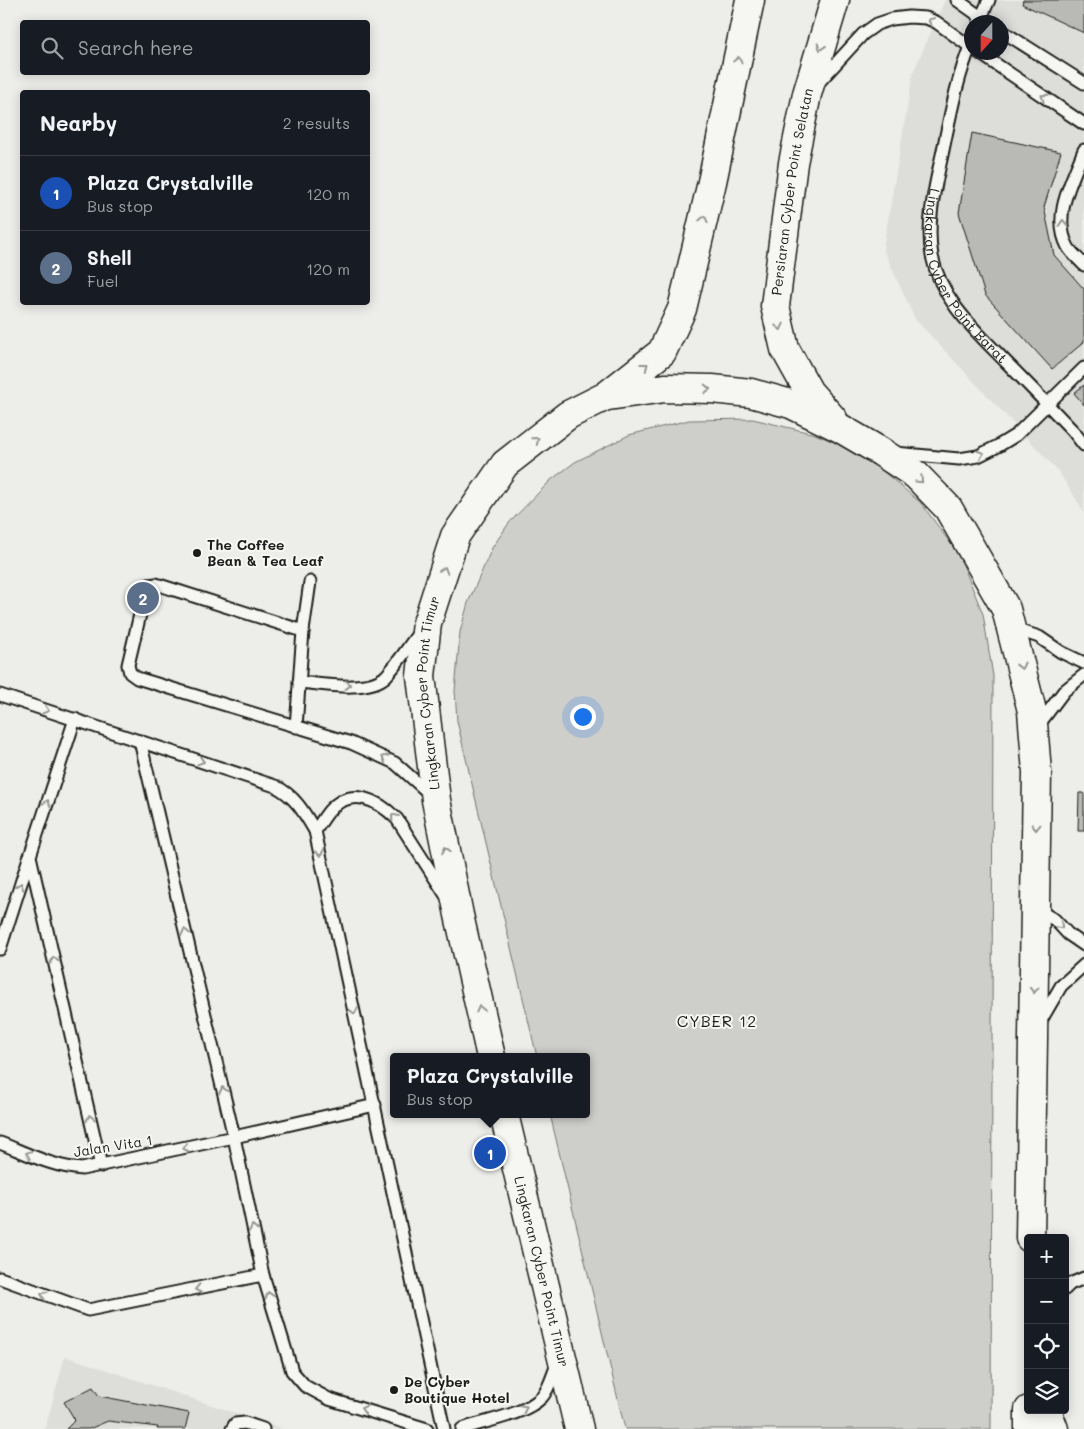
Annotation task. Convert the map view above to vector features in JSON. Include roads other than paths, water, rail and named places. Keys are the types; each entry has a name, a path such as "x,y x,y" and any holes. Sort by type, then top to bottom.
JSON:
{"main road":[{"path":"606,396 662,352 682,309 712,182 750,0"},
{"name":"Persiaran Cyber Point Selatan","path":"835,0 808,94 793,163 775,306 785,349 809,392 840,428"},
{"path":"606,396 665,388 712,389 751,393 791,404 840,428 916,475 948,508 1006,609 1032,711 1037,772 1030,1234"},
{"name":"Lingkaran Cyber Point Timur","path":"490,1053 459,915 436,800 421,676 427,623 455,536 505,464 568,415 606,396"},
{"name":"Lingkaran Cyber Point Timur","path":"505,1118 578,1429"},
{"path":"1029,1414 1029,1429"},
{"path":"1048,1414 1054,1429"}],"lane":[{"path":"957,0 976,15"},
{"path":"985,15 989,0"},
{"path":"808,94 863,34 877,24 892,19 926,18 936,22 964,41"},
{"path":"1009,35 1084,83"},
{"name":"Lingkaran Cyber Point Barat","path":"966,60 961,71 949,120 935,191 931,231 932,256 940,281 958,312 1084,445"},
{"path":"992,60 1084,124"},
{"path":"1084,150 1067,196 1062,219 1064,235 1069,248 1084,265"},
{"path":"881,452 959,459 978,456 1016,435 1084,368"},
{"path":"296,727 310,582"},
{"path":"304,631 156,584 149,585 146,589 128,665 130,673 137,678 352,744 395,763 436,800"},
{"path":"299,682 351,686 374,682 385,677 427,623"},
{"path":"1012,628 1039,637 1061,652 1084,663"},
{"path":"1034,731 1064,691 1084,675"},
{"path":"0,695 275,786 294,798 315,830 444,1429"},
{"path":"0,949 76,719"},
{"path":"140,741 234,1138 263,1276 292,1371 305,1386 329,1399 427,1429"},
{"path":"315,830 330,810 340,802 350,798 364,798 376,802 397,819 459,915"},
{"path":"30,856 101,1166"},
{"path":"1035,908 1055,920 1068,934 1084,945"},
{"path":"1033,1032 1061,986 1084,965"},
{"name":"Jalan Vita 1","path":"0,1143 69,1168 82,1169 234,1138 374,1105"},
{"path":"0,1278 88,1310 98,1310 263,1276"},
{"path":"1069,1285 1084,1278"},
{"path":"462,1429 522,1410 541,1398 548,1387 561,1353"},
{"path":"232,1429 235,1424 245,1423 263,1429"}],"place":[{"name":"The Coffee Bean & Tea Leaf","path":"197,553"},
{"name":"Shell","path":"143,598"},
{"name":"Plaza Crystalville","path":"490,1153"},
{"name":"De Cyber Boutique Hotel","path":"394,1390"}],"district":[{"name":"CYBER 12","path":"717,1021"}]}
